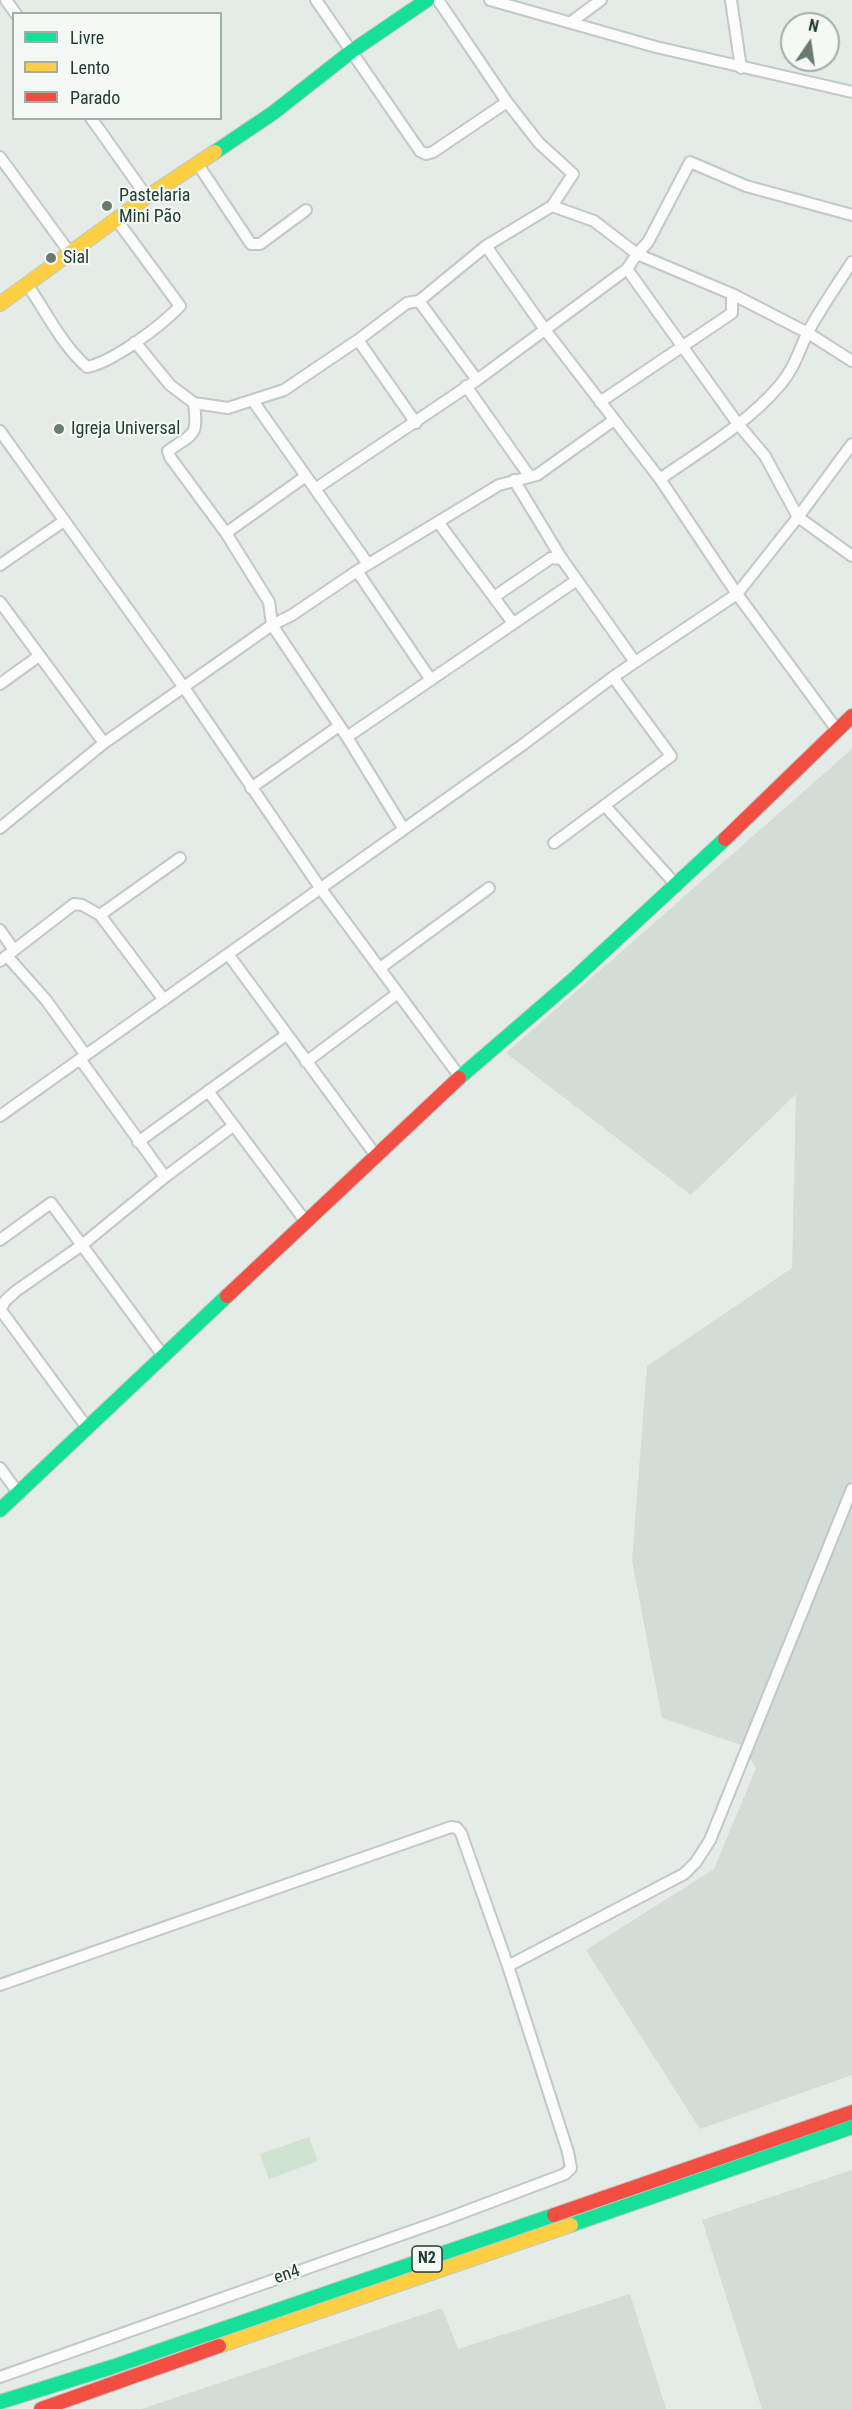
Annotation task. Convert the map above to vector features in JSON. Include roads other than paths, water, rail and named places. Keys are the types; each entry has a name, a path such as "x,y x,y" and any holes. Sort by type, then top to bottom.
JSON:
{"main road":[{"path":"0,304 147,197 273,113 352,51 427,0"},
{"path":"0,1510 460,1077 677,886 852,716"},
{"name":"N2","path":"0,2402 112,2367 852,2112"},
{"name":"N2","path":"41,2409 110,2383 398,2286 852,2127"}],"street":[{"path":"0,5 7,0"},
{"path":"316,0 420,151 426,154 433,152 507,102"},
{"path":"135,342 170,385 194,403 228,408 253,401 284,390 358,340 407,303 419,301 486,246 552,206 573,174 539,143 507,102 438,0"},
{"path":"490,0 656,47 852,92"},
{"path":"571,22 601,0"},
{"path":"731,0 741,68"},
{"path":"92,120 147,197"},
{"path":"0,157 70,253"},
{"path":"315,489 416,423 466,386 477,381 627,269 648,242 690,162 746,186 852,215"},
{"path":"197,163 251,244 260,244 306,210"},
{"path":"552,206 594,221 637,254 732,294 808,333 852,361"},
{"path":"27,284 65,341 87,367 106,362 135,342 180,306 116,219"},
{"path":"486,246 546,331 660,478 737,594 837,730"},
{"path":"660,478 738,424 762,405 782,383 795,362 808,333 852,262"},
{"path":"627,269 738,424 765,456 798,517 852,556"},
{"path":"600,402 732,313 732,294"},
{"path":"419,301 477,381"},
{"path":"358,340 416,423"},
{"path":"466,386 530,477"},
{"path":"253,401 368,564"},
{"path":"194,403 195,433 168,451 169,454 226,533 269,602 272,625 347,737 403,828"},
{"path":"0,828 104,743 272,625 292,615 368,564 499,485 537,475 614,420"},
{"path":"0,431 183,686 321,889 460,1077"},
{"path":"0,1116 521,746 634,662 737,594 851,447"},
{"path":"226,533 306,476"},
{"path":"514,480 562,559 634,662"},
{"path":"0,565 64,521"},
{"path":"438,522 513,623"},
{"path":"494,597 551,558 562,559"},
{"path":"357,571 430,680"},
{"path":"347,737 577,580"},
{"path":"0,602 104,743"},
{"path":"0,684 39,656"},
{"path":"554,843 606,807 670,756 613,677"},
{"path":"251,788 339,726"},
{"path":"606,807 677,886"},
{"path":"100,915 180,858"},
{"path":"380,968 489,888"},
{"path":"7,956 74,904 82,905 100,915 164,1000"},
{"path":"0,930 7,956 46,1000 138,1142 165,1177"},
{"path":"228,954 377,1157"},
{"path":"306,1062 398,993"},
{"path":"138,1142 286,1035"},
{"path":"208,1091 306,1222"},
{"path":"88,1429 0,1309 16,1291 82,1245 165,1177 233,1126"},
{"path":"0,1240 51,1203 164,1357"},
{"path":"0,1468 19,1494"},
{"path":"0,1984 451,1827 457,1828 461,1833 508,1966 684,1874 696,1862 710,1840 852,1489"},
{"name":"en4","path":"0,2377 443,2220 565,2174 571,2168 568,2152 508,1966"}],"place":[{"name":"Pastelaria Mini Pão","path":"107,206"},
{"name":"Sial","path":"51,258"},
{"name":"Igreja Universal","path":"59,429"}]}
